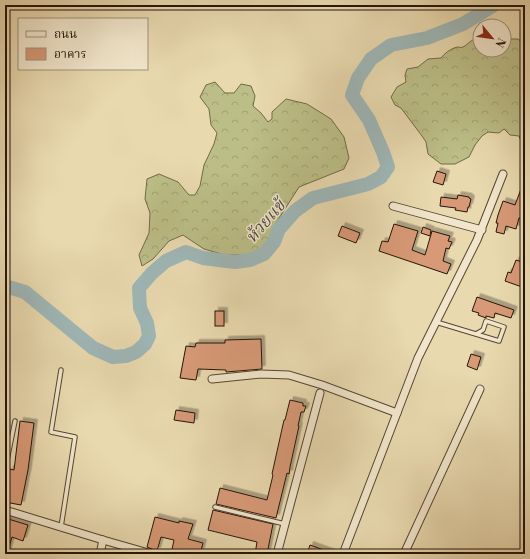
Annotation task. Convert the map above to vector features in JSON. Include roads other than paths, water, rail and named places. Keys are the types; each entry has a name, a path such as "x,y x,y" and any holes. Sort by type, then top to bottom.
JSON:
{"street":[{"path":"343,554 418,358 482,230 502,174"},
{"path":"393,206 482,230"},
{"path":"212,379 261,374 289,376 322,385 397,413"},
{"path":"404,554 480,389"},
{"path":"277,554 320,393"},
{"path":"5,510 152,554"},
{"path":"100,554 103,540"}],"lane":[{"path":"436,322 499,341 504,327 486,321 483,330 476,334"},
{"path":"61,370 51,432 75,437 61,527"},
{"path":"5,470 15,421"},
{"path":"215,507 285,524"}],"waterway":[{"name":"ห้วยแข้","path":"5,286 25,292 93,348 113,357 126,356 136,352 145,344 149,336 147,323 140,308 139,288 152,273 166,261 186,252 203,258 235,262 250,260 264,254 274,242 279,229 295,211 313,198 368,184 381,177 388,167 383,152 369,120 352,95 358,78 371,59 391,45 427,38 463,24 494,5"}]}
